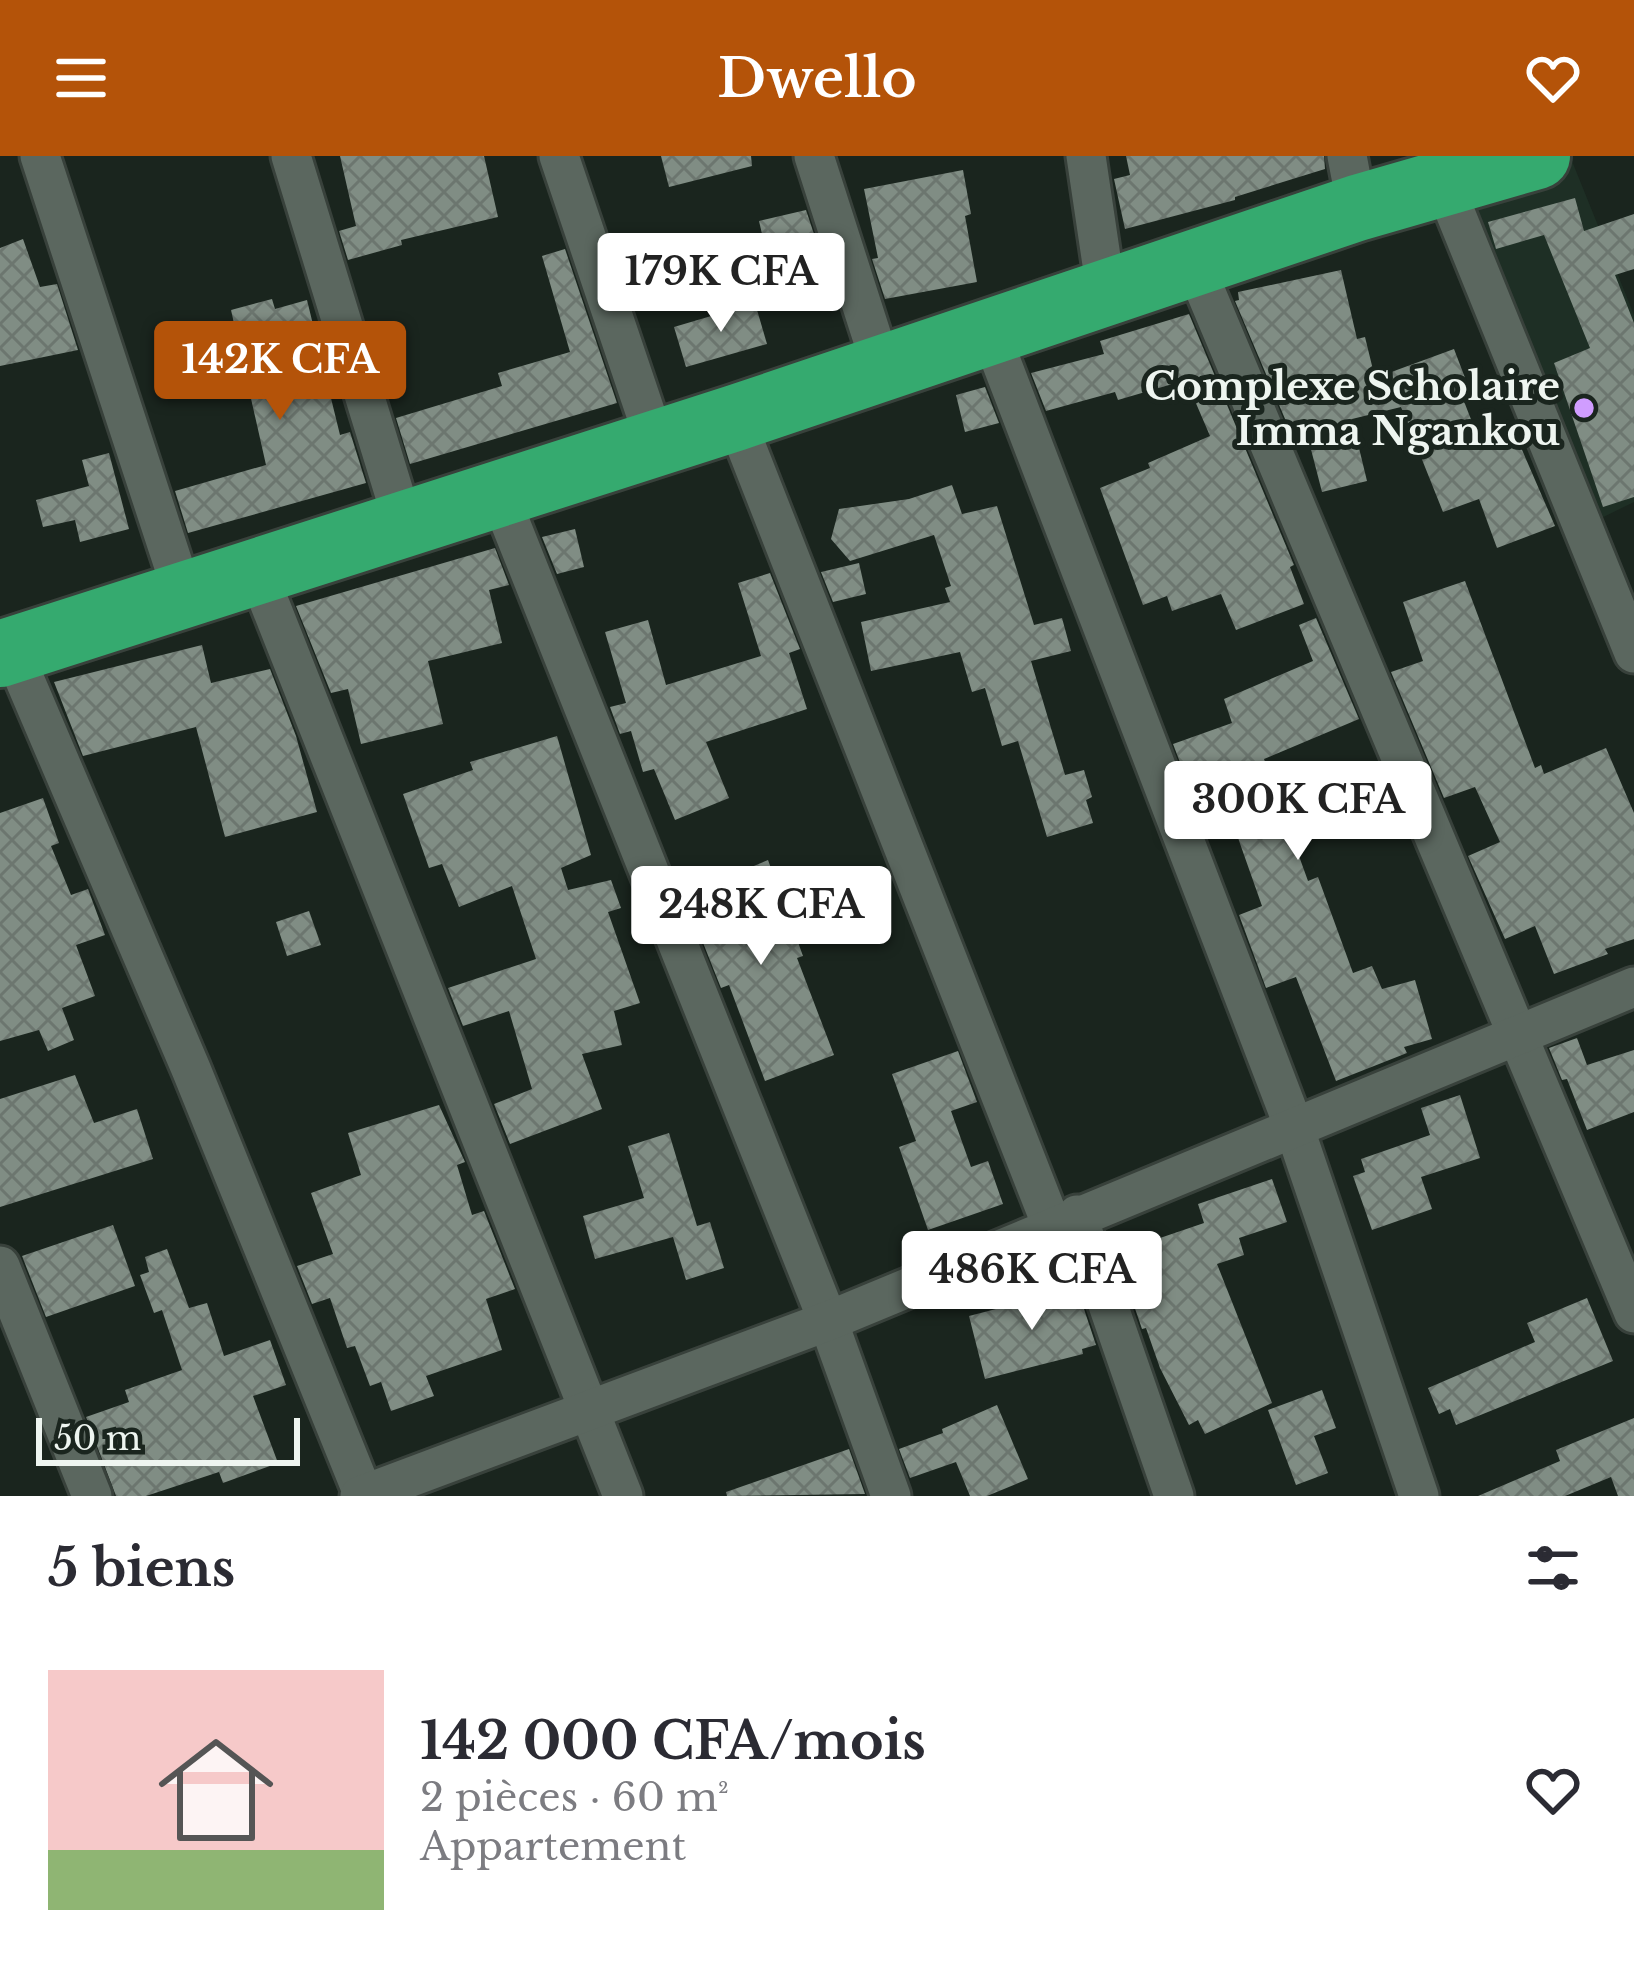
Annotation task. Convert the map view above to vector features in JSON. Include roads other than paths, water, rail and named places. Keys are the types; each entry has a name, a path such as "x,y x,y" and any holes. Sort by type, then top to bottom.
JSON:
{"highway":[{"path":"6,652 735,418 1194,264 1352,182 1444,185 1537,156"}],"street":[{"path":"40,156 184,597"},
{"path":"291,156 404,526"},
{"path":"559,156 655,441"},
{"path":"814,156 882,368"},
{"path":"1086,156 1106,291"},
{"path":"1444,185 1634,653"},
{"path":"1194,264 1634,1313"},
{"path":"989,330 1294,1127 1419,1496"},
{"path":"735,418 1174,1496"},
{"path":"498,492 828,1321 891,1496"},
{"path":"257,574 623,1496"},
{"path":"6,652 190,1069 363,1496 828,1321 1634,987"},
{"path":"0,1266 92,1496"}],"place":[{"name":"Complexe Scholaire Imma Ngankou","path":"1584,408"}]}
